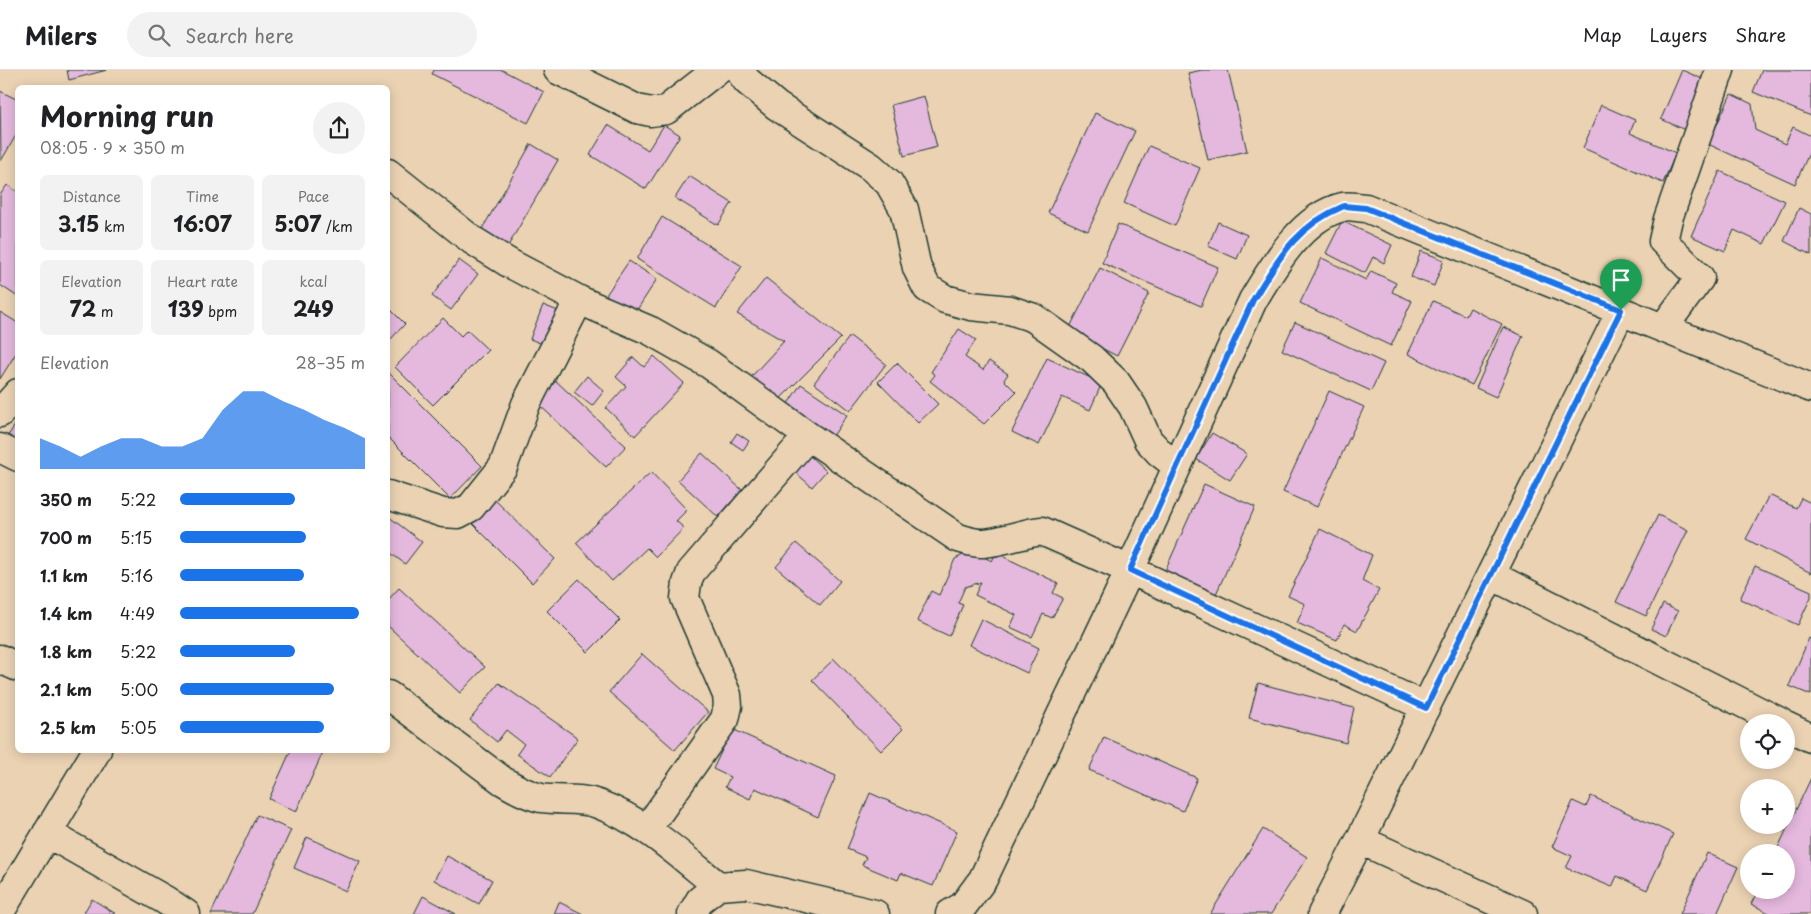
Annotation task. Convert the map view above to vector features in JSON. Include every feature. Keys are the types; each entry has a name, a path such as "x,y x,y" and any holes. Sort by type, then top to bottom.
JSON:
{"street":[{"path":"558,70 637,109 651,112 666,110 718,70"},
{"path":"738,70 777,106 871,166 889,182 904,209 917,268 926,288 945,299 971,306 1010,310 1034,318 1086,354 1116,382 1133,406 1148,440 1160,453 1177,466"},
{"path":"1663,328 1700,278 1663,241 1668,218 1720,70"},
{"path":"390,175 472,240 509,263 579,300 651,331 709,364 808,436 958,538 983,543 1042,531 1426,708"},
{"path":"950,914 963,906 983,879 1130,570 1253,300 1276,262 1297,236 1326,214 1344,206 1366,208 1811,388"},
{"path":"390,496 443,513 458,514 470,507 503,467 526,404 579,300"},
{"path":"1322,914 1426,708 1621,310"},
{"path":"0,413 15,396"},
{"path":"647,829 725,719 728,706 727,695 685,598 687,583 692,572 808,436"},
{"path":"0,448 15,456"},
{"path":"1491,575 1764,714"},
{"path":"0,659 15,666"},
{"path":"390,697 503,781 521,791 541,798 585,800 599,804 647,829 718,886"},
{"path":"1795,730 1811,738"},
{"path":"0,912 95,753"},
{"path":"47,833 166,900 186,914"},
{"path":"1360,840 1523,914"},
{"path":"692,914 700,900 718,886 746,884 875,914"}],"building":[{"path":"67,70 107,70 69,80"},
{"path":"434,70 502,70 544,92 528,123 432,74"},
{"path":"1202,70 1228,70 1247,151 1208,160 1188,73"},
{"path":"1682,70 1707,81 1685,130 1661,119"},
{"path":"1762,70 1811,70 1811,116 1753,92"},
{"path":"0,91 15,98 15,137 1,161"},
{"path":"1731,94 1752,104 1755,130 1785,144 1793,127 1811,136 1811,149 1795,184 1708,144"},
{"path":"924,96 937,147 904,156 891,105"},
{"path":"1601,105 1635,120 1630,133 1676,153 1663,183 1583,148"},
{"path":"1095,113 1135,131 1088,231 1048,213"},
{"path":"608,125 648,150 664,125 680,135 646,189 590,155"},
{"path":"531,144 558,160 508,246 481,231"},
{"path":"1149,146 1200,168 1175,226 1124,203"},
{"path":"1720,171 1785,201 1764,244 1734,230 1725,251 1691,236"},
{"path":"689,176 732,203 718,225 675,198"},
{"path":"7,185 15,190 15,295 0,285 0,195"},
{"path":"1799,208 1811,214 1811,255 1784,241"},
{"path":"662,217 742,266 716,308 637,259"},
{"path":"1342,221 1392,245 1384,263 1373,257 1365,273 1326,253"},
{"path":"1218,222 1247,235 1237,259 1208,246"},
{"path":"1118,224 1218,267 1201,306 1102,263"},
{"path":"1421,251 1444,260 1434,286 1411,277"},
{"path":"1322,258 1366,280 1371,271 1396,283 1392,292 1412,301 1391,346 1300,303"},
{"path":"459,260 478,274 451,310 432,296"},
{"path":"629,261 657,279 635,313 606,295"},
{"path":"1100,268 1149,293 1117,356 1068,331"},
{"path":"766,278 841,338 777,402 751,377 784,341 737,314"},
{"path":"1433,301 1466,316 1470,308 1502,324 1472,385 1408,354"},
{"path":"543,305 563,313 550,347 530,339"},
{"path":"390,309 405,324 390,340"},
{"path":"0,312 15,321 15,355 0,379"},
{"path":"443,318 461,336 467,330 488,350 433,405 395,367"},
{"path":"1295,322 1384,363 1371,391 1282,350"},
{"path":"1503,327 1523,336 1496,397 1476,388"},
{"path":"959,329 976,340 965,357 983,370 989,361 1008,374 1004,380 1016,392 984,424 930,381 935,375 931,372"},
{"path":"850,336 886,364 850,411 814,383"},
{"path":"654,356 684,383 635,436 606,408 626,386 616,377 633,357 644,367"},
{"path":"1047,358 1102,383 1090,410 1062,397 1039,445 1012,432"},
{"path":"897,363 938,404 918,423 878,382"},
{"path":"390,374 482,466 450,499 390,439"},
{"path":"587,376 604,391 592,406 574,392"},
{"path":"556,381 626,446 606,467 536,402"},
{"path":"801,384 847,415 829,442 783,411"},
{"path":"1329,391 1364,407 1317,507 1283,492"},
{"path":"15,425 15,443 7,437"},
{"path":"737,433 749,441 743,450 731,442"},
{"path":"1212,433 1247,454 1230,480 1196,459"},
{"path":"702,453 742,490 718,517 678,480"},
{"path":"810,456 826,471 812,487 795,472"},
{"path":"651,472 687,510 676,521 684,528 656,557 647,548 612,581 576,543"},
{"path":"1204,484 1255,507 1216,594 1165,571"},
{"path":"1769,495 1796,508 1801,498 1811,503 1811,573 1746,539"},
{"path":"492,497 555,559 532,583 469,520"},
{"path":"1658,515 1688,530 1646,616 1616,602"},
{"path":"390,518 422,542 405,564 390,553"},
{"path":"1320,529 1372,555 1362,581 1379,590 1357,631 1344,624 1337,640 1297,623 1305,604 1288,596"},
{"path":"796,543 840,581 820,605 776,567"},
{"path":"971,551 992,561 996,553 1058,583 1053,593 1063,598 1052,618 1043,614 1032,637 1010,627 1016,615 975,595 981,582 965,587 958,603 963,605 949,636 917,621 931,591 939,595 955,559"},
{"path":"1755,566 1811,591 1811,597 1798,625 1740,599"},
{"path":"579,579 620,620 588,652 547,611"},
{"path":"399,588 485,667 460,693 390,628 390,598"},
{"path":"1663,604 1678,611 1666,636 1651,629"},
{"path":"981,619 1039,648 1027,673 969,645"},
{"path":"1809,638 1811,639 1811,695 1789,686"},
{"path":"642,654 708,712 675,750 609,692"},
{"path":"834,659 903,729 881,751 812,680"},
{"path":"499,683 578,738 550,777 517,754 524,744 506,730 497,742 470,720"},
{"path":"1258,683 1354,708 1346,743 1249,718"},
{"path":"732,729 836,776 818,817 755,788 750,799 725,787 730,777 713,769"},
{"path":"1104,737 1197,778 1183,811 1089,770"},
{"path":"290,753 323,753 296,812 269,799"},
{"path":"1811,778 1811,914 1771,914 1751,904 1754,899 1795,899 1795,844 1780,844 1785,834 1795,834 1795,812"},
{"path":"870,793 957,831 933,886 901,873 898,880 862,865 866,857 847,849"},
{"path":"1591,796 1673,834 1647,890 1617,876 1612,887 1566,868 1572,856 1552,847 1573,801 1586,807"},
{"path":"257,815 291,830 252,914 211,914"},
{"path":"1263,829 1307,857 1271,914 1210,914"},
{"path":"307,837 360,861 346,891 294,868"},
{"path":"1707,853 1738,867 1717,914 1680,914"},
{"path":"447,856 492,880 479,904 434,880"},
{"path":"423,896 456,914 414,914"},
{"path":"92,899 116,914 83,914"},
{"path":"559,902 583,914 554,914"}],"route":[{"path":"1344,206 1366,208 1621,310 1426,708 1130,570 1253,300 1276,262 1297,236 1326,214 1344,206"}]}
